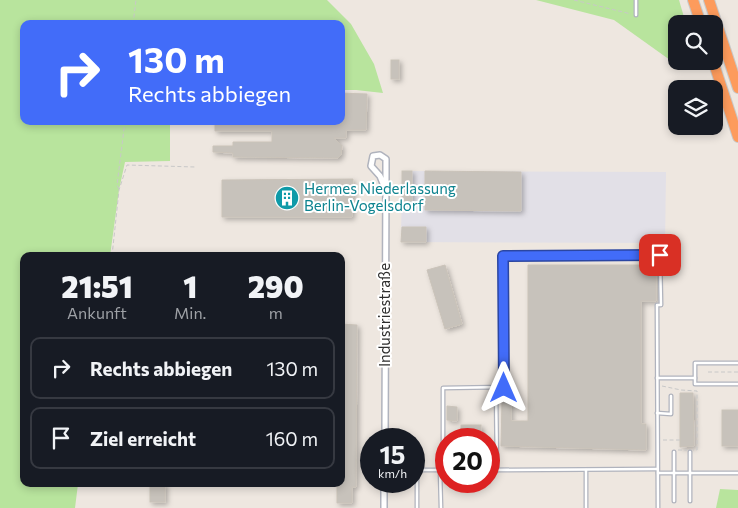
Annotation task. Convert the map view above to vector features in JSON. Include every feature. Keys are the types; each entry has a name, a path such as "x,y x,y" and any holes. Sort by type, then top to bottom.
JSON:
{"highway":[{"path":"693,0 698,15"},
{"path":"709,0 738,88"},
{"path":"716,70 738,138"}],"street":[{"name":"Industriestraße","path":"385,428 386,191 386,159 380,155 373,156 371,166 380,176 386,191"},
{"path":"384,493 384,508"}],"lane":[{"path":"636,0 636,15"},
{"path":"443,428 443,388 504,388 503,256 660,255 661,305 656,305 658,508"},
{"path":"738,363 695,363 695,384 738,384"},
{"path":"657,378 695,378"},
{"path":"496,388 496,428"},
{"path":"657,414 671,414 671,396"},
{"path":"674,451 674,501"},
{"path":"690,452 690,501"},
{"path":"500,470 658,468"},
{"path":"586,469 586,508"},
{"path":"418,508 417,470 435,470"},
{"path":"658,473 738,473"},
{"path":"441,508 442,493"}],"path":[{"path":"134,20 136,0"},
{"path":"574,0 636,15"},
{"path":"119,190 117,186 125,125"},
{"path":"112,252 119,190 127,166 195,166"},
{"path":"708,372 738,372"},
{"path":"657,384 681,390 697,391 697,450 674,451 674,440"},
{"path":"658,440 680,440"}],"shaded area":[{"path":"402,171 666,172 665,243 401,242"}],"green space":[{"path":"0,0 327,0 351,24 374,64 383,93 345,90 345,20 20,20 20,125 170,125 170,161 125,162 111,252 20,252 20,487 78,487 75,508 0,508"},
{"path":"536,0 679,0 683,15 668,15 668,59 614,20"},
{"path":"720,489 738,490 738,508 716,508"}],"building":[{"path":"391,60 399,60 399,79 391,79"},
{"path":"345,93 367,94 366,130 346,130 346,138 334,138 342,146 341,155 338,158 233,157 233,153 213,152 213,146 233,146 233,142 272,142 272,131 215,131 215,125 345,125"},
{"path":"402,171 412,171 412,201 402,201"},
{"path":"425,171 521,172 521,211 425,210"},
{"name":"Hermes Niederlassung Berlin-Vogelsdorf","path":"353,179 352,217 222,217 222,180"},
{"path":"402,227 426,227 426,242 401,242"},
{"path":"445,265 462,324 445,329 427,270"},
{"path":"528,265 656,265 656,301 641,301 641,424 646,424 646,450 501,446 502,399 511,399 511,421 528,421"},
{"path":"345,324 357,325 356,487 352,487 352,503 337,503 337,487 345,487"},
{"path":"680,393 693,393 694,446 680,447"},
{"path":"447,406 457,407 457,421 447,420"},
{"path":"722,410 738,410 738,446 722,446"},
{"path":"461,425 481,425 481,428 461,428"},
{"path":"150,487 165,487 165,502 150,502"}],"place":[{"name":"Hermes Niederlassung Berlin-Vogelsdorf","path":"287,198"}],"route":[{"path":"504,388 503,256 660,255"}]}
